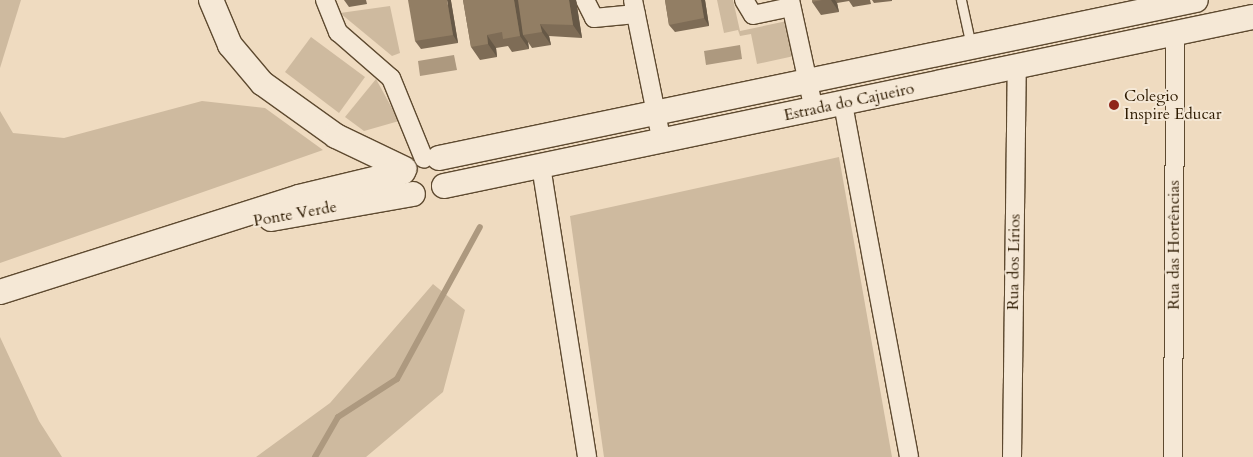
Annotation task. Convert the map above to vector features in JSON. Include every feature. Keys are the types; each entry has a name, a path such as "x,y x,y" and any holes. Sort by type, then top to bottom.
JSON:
{"main road":[{"path":"211,0 243,64 336,136 418,163 451,169 444,186"},
{"name":"Estrada do Cajueiro","path":"418,163 1196,0"},
{"name":"Estrada do Cajueiro","path":"444,186 844,104 1253,17"},
{"path":"1071,26 1077,54"},
{"path":"971,47 976,75"},
{"path":"414,194 403,184 418,163"},
{"name":"Ponte Verde","path":"0,292 66,268 418,163"},
{"name":"Ponte Verde","path":"176,235 414,194 444,186"}],"street":[{"path":"325,0 338,32 392,78 418,163"},
{"path":"585,0 594,18 635,7 662,142"},
{"path":"744,0 753,15 790,4 814,110"},
{"name":"Rua das Hortências","path":"1173,457 1175,34"},
{"name":"Rua dos Lírios","path":"1012,457 1017,67"},
{"path":"844,104 908,457"},
{"path":"541,166 587,457"}],"lane":[{"path":"961,0 971,47"}],"shaded area":[{"path":"0,0 21,0 0,68"},
{"path":"717,0 733,0 740,31 787,21 794,56 757,64 751,34 740,36 738,30 724,33"},
{"path":"390,6 400,53 392,56 340,13"},
{"path":"311,37 365,77 339,113 285,72"},
{"path":"740,45 742,59 706,65 704,51"},
{"path":"454,55 457,70 420,76 418,61"},
{"path":"376,79 399,121 364,131 345,117"},
{"path":"202,101 265,108 323,150 0,263 0,111 13,133 64,138"},
{"path":"839,157 892,457 604,457 570,216"},
{"path":"433,284 465,310 443,392 366,457 256,457 330,403"},
{"path":"0,337 39,421 62,457 0,457"}],"building":[{"path":"408,0 447,0 453,35 415,41"},
{"path":"463,0 514,0 520,36 503,39 502,32 487,35 488,44 471,47"},
{"path":"518,0 569,0 573,25 540,24 542,32 523,35"},
{"path":"665,0 701,0 704,18 669,25"}],"waterway":[{"path":"315,457 338,417 397,379 480,227"}],"place":[{"name":"Colegio Inspire Educar","path":"1114,105"}]}
